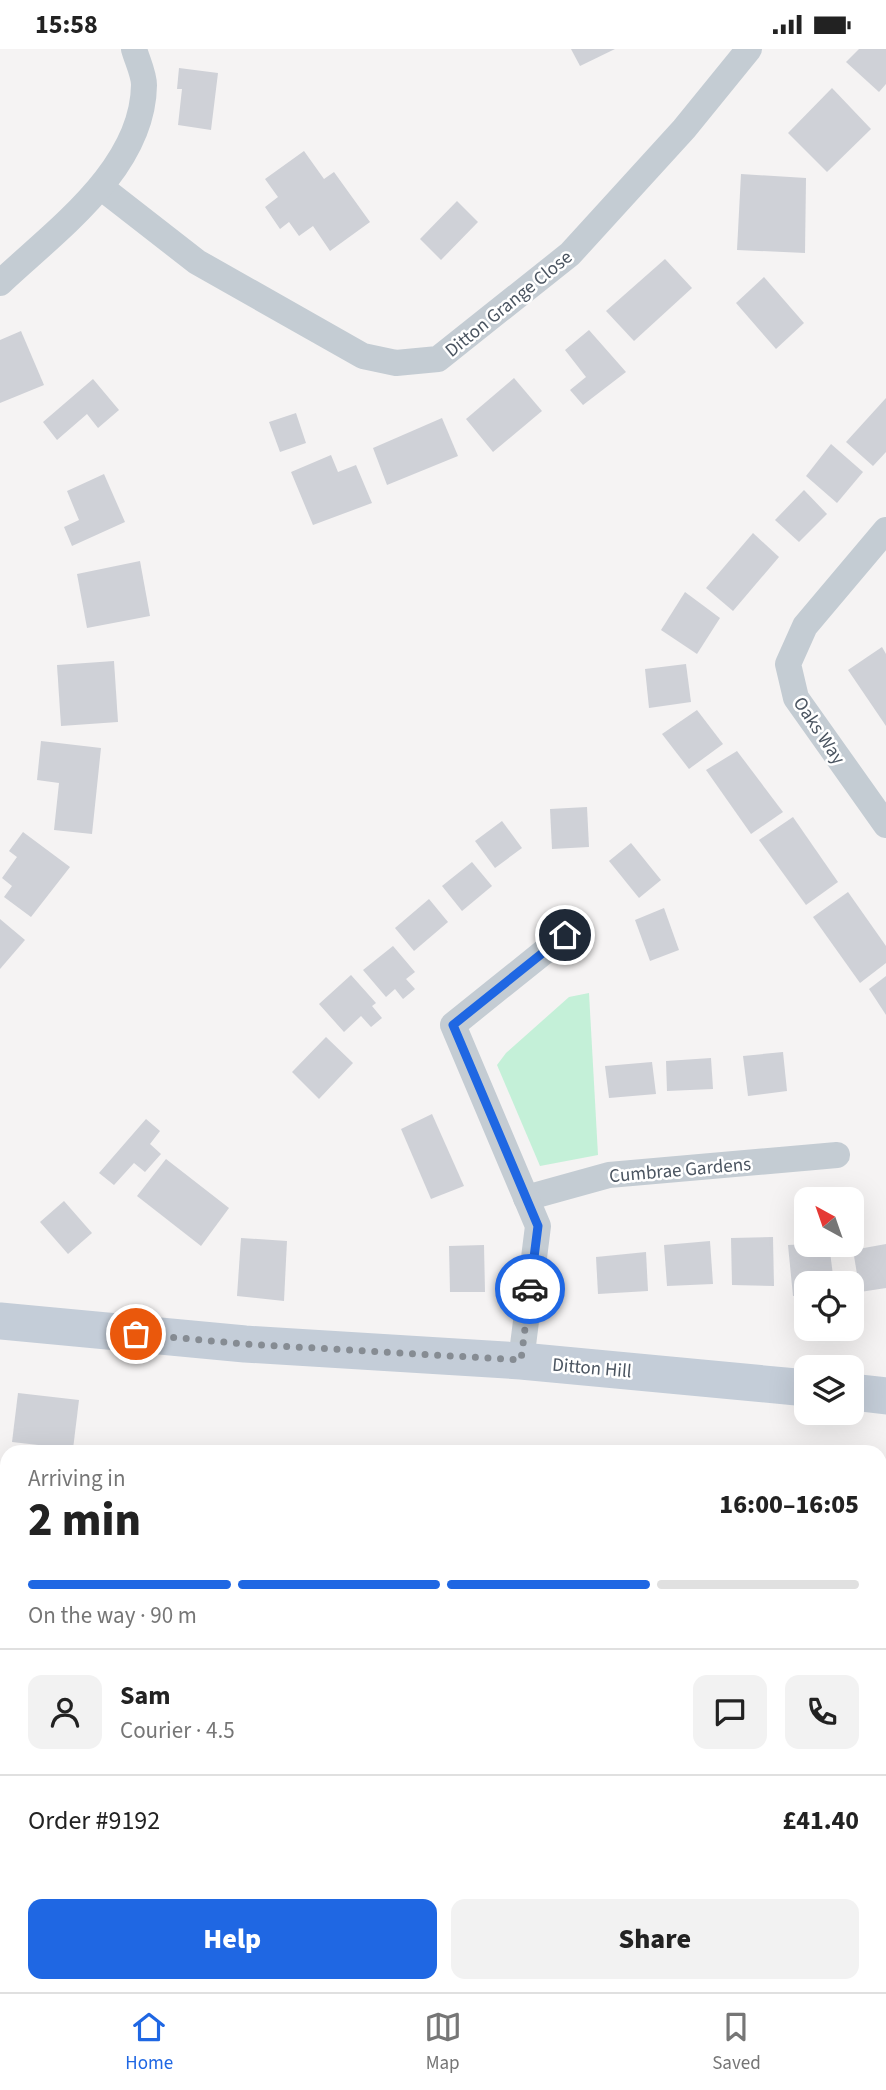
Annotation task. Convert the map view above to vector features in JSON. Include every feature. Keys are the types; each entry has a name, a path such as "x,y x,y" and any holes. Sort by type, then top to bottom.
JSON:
{"street":[{"path":"0,283 102,188 136,127 144,84 134,49"},
{"name":"Ditton Grange Close","path":"102,188 197,262 363,356 396,363 438,359 570,254 684,129 749,49"},
{"name":"Oaks Way","path":"886,530 805,627 788,664 796,698 886,825"},
{"path":"521,1360 538,1226 453,1025 565,935"},
{"name":"Cumbrae Gardens","path":"526,1198 609,1175 837,1155"},
{"name":"Ditton Hill","path":"0,1321 245,1344 521,1360 794,1387"},
{"path":"864,1393 886,1396"}],"green space":[{"path":"589,993 598,1155 540,1166 497,1065 506,1053 569,997"}],"building":[{"path":"571,49 615,49 580,66"},
{"path":"859,49 886,49 886,84 879,92 846,62"},
{"path":"179,68 218,73 211,130 178,125 182,89 177,89"},
{"path":"832,88 871,129 827,172 788,133"},
{"path":"304,151 324,179 334,172 370,222 330,251 313,226 299,236 289,222 280,229 265,207 278,197 265,179"},
{"path":"741,174 806,178 805,253 737,250"},
{"path":"457,201 478,222 441,260 420,239"},
{"path":"665,259 692,288 634,341 606,311"},
{"path":"764,277 804,323 776,349 736,303"},
{"path":"589,330 626,372 583,405 570,390 586,377 565,350"},
{"path":"21,331 44,385 0,403 0,340"},
{"path":"514,378 542,411 493,452 466,419"},
{"path":"93,379 119,410 98,428 87,414 57,440 43,422"},
{"path":"886,398 886,452 873,466 846,442"},
{"path":"296,413 306,443 280,452 269,422"},
{"path":"442,418 458,456 387,485 373,448"},
{"path":"831,444 863,472 837,503 806,476"},
{"path":"331,455 338,472 356,465 372,503 313,525 291,472"},
{"path":"104,474 125,522 72,546 64,527 79,520 67,491"},
{"path":"804,490 827,514 799,542 775,520"},
{"path":"753,533 779,557 733,611 706,588"},
{"path":"140,561 150,616 87,628 77,574"},
{"path":"685,592 720,618 697,654 661,630"},
{"path":"882,647 886,654 886,726 848,670"},
{"path":"114,661 118,722 61,726 57,665"},
{"path":"686,664 691,702 649,708 645,669"},
{"path":"697,710 723,744 689,769 662,734"},
{"path":"41,741 101,748 92,834 54,830 59,783 37,780"},
{"path":"737,751 783,812 751,834 706,770"},
{"path":"587,807 589,847 552,849 550,809"},
{"path":"793,817 838,882 806,905 759,840"},
{"path":"502,821 522,848 495,868 475,841"},
{"path":"23,832 70,867 31,917 4,897 12,886 2,878 17,857 9,851"},
{"path":"631,843 661,880 639,898 609,861"},
{"path":"472,862 492,886 462,911 442,886"},
{"path":"848,892 886,946 886,963 860,983 813,917"},
{"path":"429,899 448,922 414,951 395,928"},
{"path":"664,908 679,950 650,961 635,920"},
{"path":"0,919 25,940 0,969"},
{"path":"393,946 415,972 406,979 415,989 403,999 395,989 386,997 363,970"},
{"path":"351,975 376,1003 372,1006 382,1018 371,1027 361,1016 344,1032 319,1004"},
{"path":"886,976 886,1015 869,989"},
{"path":"326,1037 353,1063 319,1099 292,1072"},
{"path":"783,1052 787,1091 748,1096 743,1056"},
{"path":"711,1058 713,1089 667,1091 666,1061"},
{"path":"652,1062 656,1094 609,1098 605,1066"},
{"path":"432,1114 464,1186 431,1199 401,1129"},
{"path":"146,1119 160,1131 150,1144 161,1154 145,1172 134,1163 114,1185 99,1173"},
{"path":"166,1159 229,1208 201,1246 137,1196"},
{"path":"64,1201 92,1233 68,1254 40,1222"},
{"path":"773,1237 774,1286 732,1285 731,1238"},
{"path":"241,1238 287,1241 284,1301 237,1296"},
{"path":"710,1241 713,1284 667,1286 664,1245"},
{"path":"886,1244 886,1288 864,1291 864,1271 856,1271 854,1257 864,1257 864,1248"},
{"path":"484,1245 485,1292 450,1292 449,1246"},
{"path":"788,1245 794,1245 794,1257 831,1257 832,1271 794,1271 793,1296"},
{"path":"646,1252 648,1291 598,1294 596,1257"},
{"path":"18,1393 79,1400 73,1445 12,1442"}],"way so far":[{"path":"136,1334 245,1344 521,1360 530,1289"}],"route":[{"path":"530,1289 538,1226 453,1025 565,935"}]}
